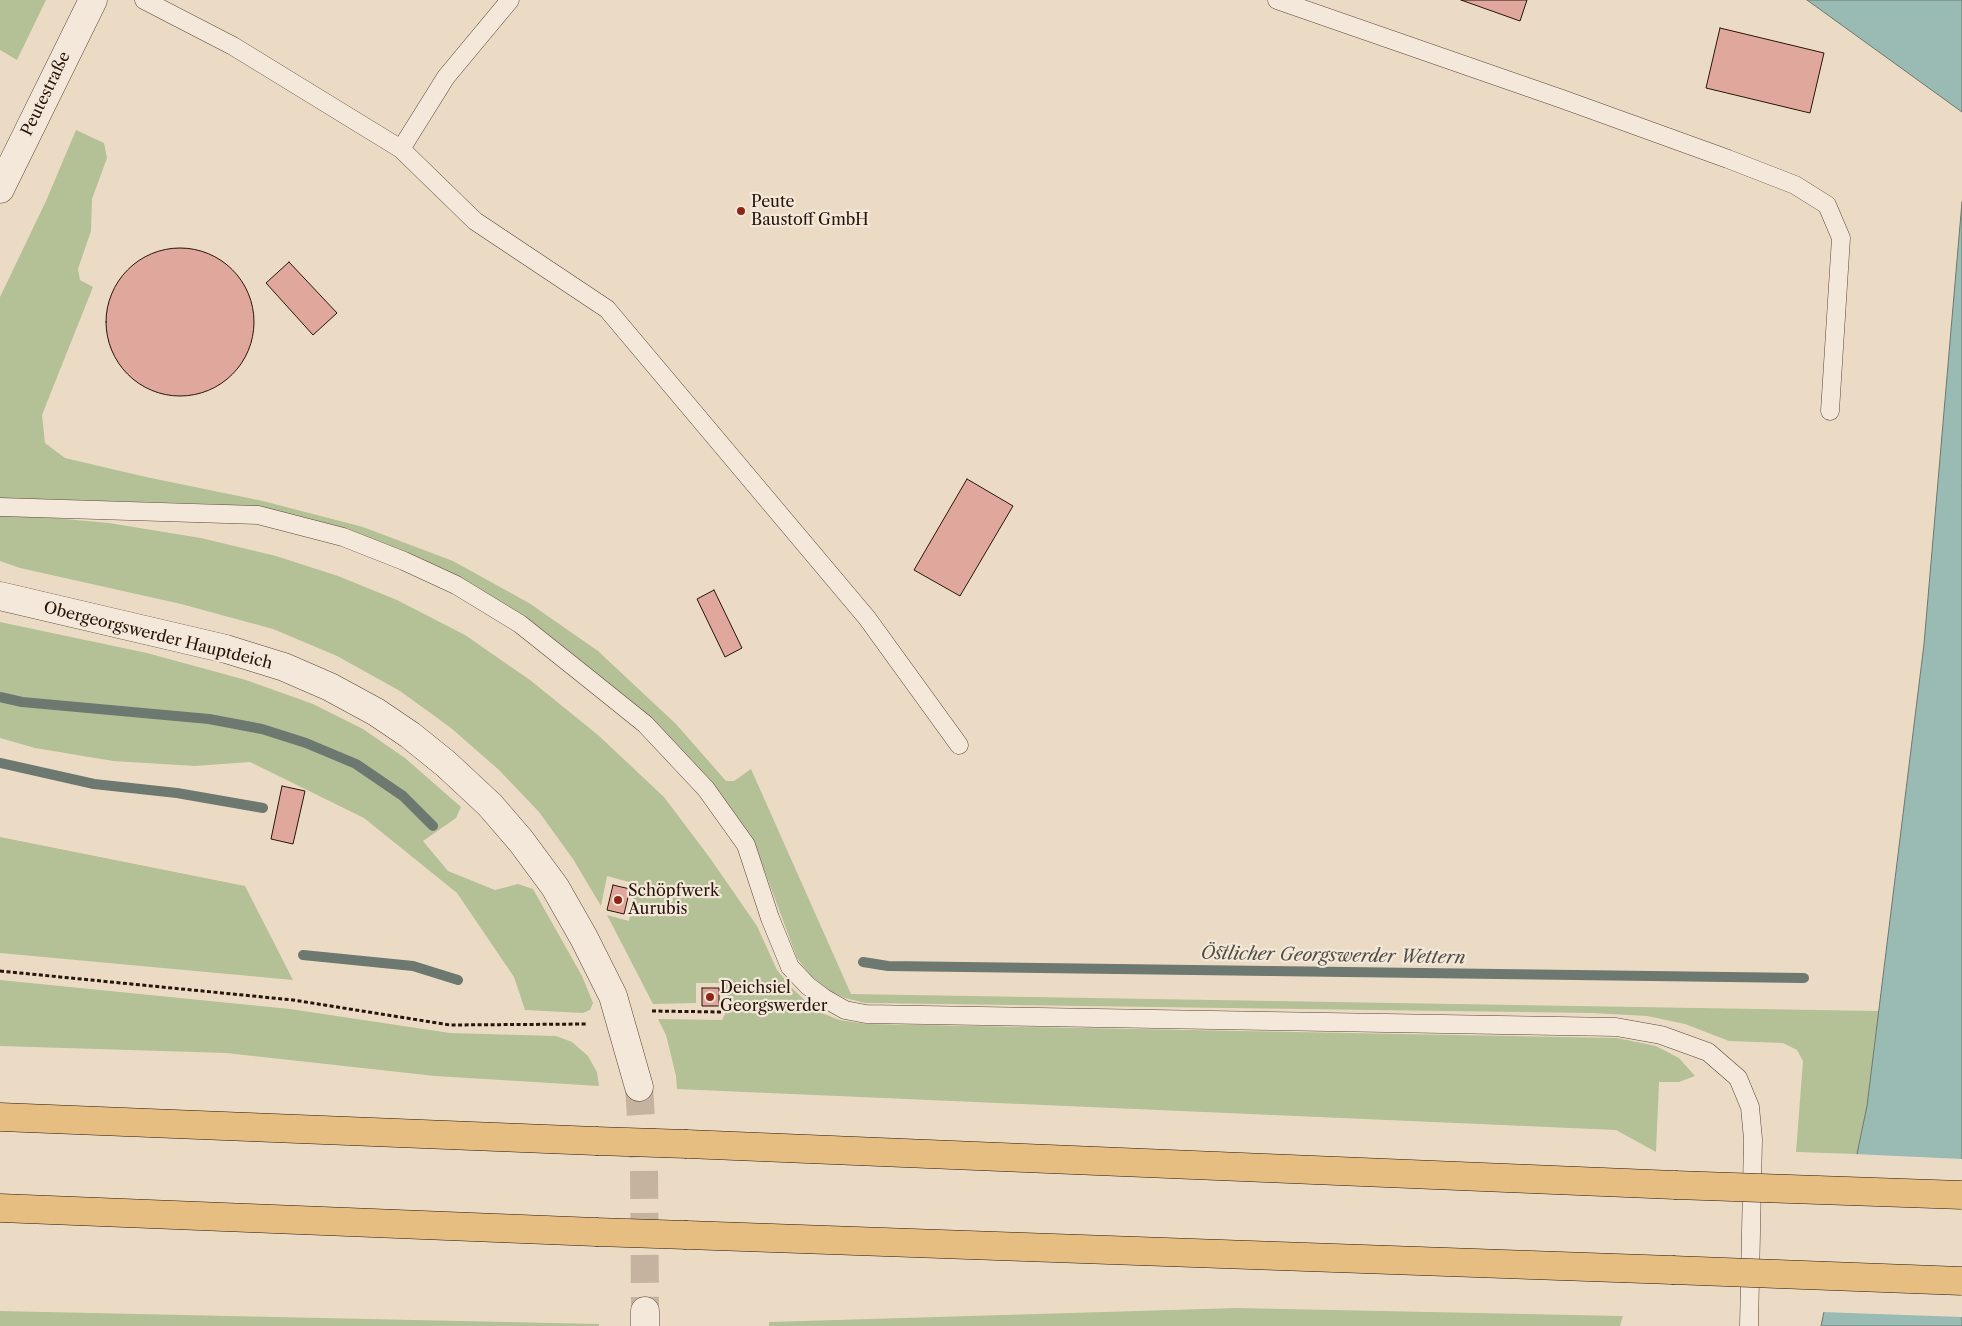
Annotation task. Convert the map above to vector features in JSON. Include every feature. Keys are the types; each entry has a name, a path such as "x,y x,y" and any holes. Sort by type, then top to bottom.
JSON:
{"highway":[{"path":"0,1117 1962,1195"},
{"path":"0,1208 596,1232 1962,1281"}],"street":[{"name":"Peutestraße","path":"0,189 93,0"},
{"name":"Obergeorgswerder Hauptdeich","path":"0,596 226,650 284,667 337,691 376,712 410,734 490,805 521,841 550,880 588,946 613,996 633,1018 639,1087"}],"lane":[{"path":"144,0 233,46 401,149 475,221 606,309 867,618 959,745"},
{"path":"401,149 446,77 510,0"},
{"path":"1277,0 1736,162 1795,185 1827,205 1841,238 1830,411"},
{"path":"0,507 258,516 343,537 404,561 464,590 520,624 637,718 706,789 746,845 770,918 790,967 816,992 844,1010 866,1014 1616,1027 1661,1034 1708,1052 1738,1078 1750,1107 1753,1139 1749,1326"}],"path":[{"path":"0,971 292,1000 450,1025 633,1018 721,1012"}],"green space":[{"path":"0,0 46,0 17,60 0,50"},
{"path":"76,130 104,143 107,158 92,199 91,231 78,269 80,280 93,287 42,415 45,443 65,458 263,501 363,527 453,561 529,603 598,651 676,724 726,781 734,781 751,769 851,994 1879,1011 1867,1106 1857,1154 1796,1152 1803,1061 1797,1050 1783,1043 1729,1041 1685,1024 1647,1016 1593,1013 865,1003 845,998 828,990 810,975 797,958 755,845 740,821 696,772 489,598 282,515 212,504 0,498 0,297 46,201"},
{"path":"0,516 43,517 109,523 201,538 276,556 338,576 397,600 465,635 530,680 598,735 664,797 710,858 757,926 777,970 792,988 815,1010 839,1020 867,1024 1617,1038 1656,1046 1679,1058 1695,1076 1679,1082 1659,1082 1656,1152 1616,1130 677,1089 676,1076 666,1035 658,1019 722,1020 730,1004 722,983 696,983 696,1003 653,1004 607,915 629,921 636,884 607,876 601,906 573,859 539,812 499,770 451,728 400,691 337,656 273,629 181,604 20,568 0,561"},
{"path":"0,622 147,653 246,680 313,704 363,729 405,758 461,807 456,818 423,841 448,871 495,890 518,884 533,889 582,976 593,1003 590,1010 583,1013 525,1010 514,977 457,893 364,818 250,762 195,766 113,761 35,748 0,738"},
{"path":"0,837 245,886 293,980 0,953"},
{"path":"0,980 290,1009 450,1033 556,1036 572,1042 588,1056 597,1072 599,1086 435,1076 226,1053 0,1046"},
{"path":"1237,1308 1623,1316 1620,1326 769,1326 769,1322"},
{"path":"0,1311 599,1324 599,1326 0,1326"}],"water":[{"path":"1807,0 1962,0 1962,112"},
{"path":"1962,202 1962,1326 1821,1326 1867,1106 1924,644"}],"pier":[{"path":"1854,1154 1962,1159 1962,1317 1821,1312"}],"building":[{"path":"1461,0 1527,0 1520,21"},
{"path":"1720,28 1824,53 1810,113 1706,88"},
{"path":"180,248 208,254 232,270 248,294 254,322 248,350 232,374 208,390 180,396 152,390 128,374 112,350 106,322 112,294 128,270 152,254"},
{"path":"289,262 337,313 313,335 266,283"},
{"path":"967,479 1013,506 960,596 914,570"},
{"path":"714,590 742,648 725,657 697,599"},
{"path":"282,786 305,791 293,844 271,839"},
{"name":"Schöpfwerk Aurubis","path":"613,885 630,889 624,914 607,910"},
{"name":"Deichsiel Georgswerder","path":"702,988 719,988 719,1006 702,1006"}],"waterway":[{"path":"0,697 22,702 209,719 262,729 306,743 356,764 403,796 433,826"},
{"name":"Östlicher Georgswerder Wettern","path":"0,763 94,784 177,793 263,808"},
{"path":"303,955 413,966 458,980"},
{"name":"Östlicher Georgswerder Wettern","path":"863,962 888,966 1804,978"}],"tunnel":[{"path":"639,1087 644,1164 645,1311"}],"place":[{"name":"Peute Baustoff GmbH","path":"741,211"},
{"name":"Schöpfwerk Aurubis","path":"618,900"},
{"name":"Deichsiel Georgswerder","path":"710,997"}]}
